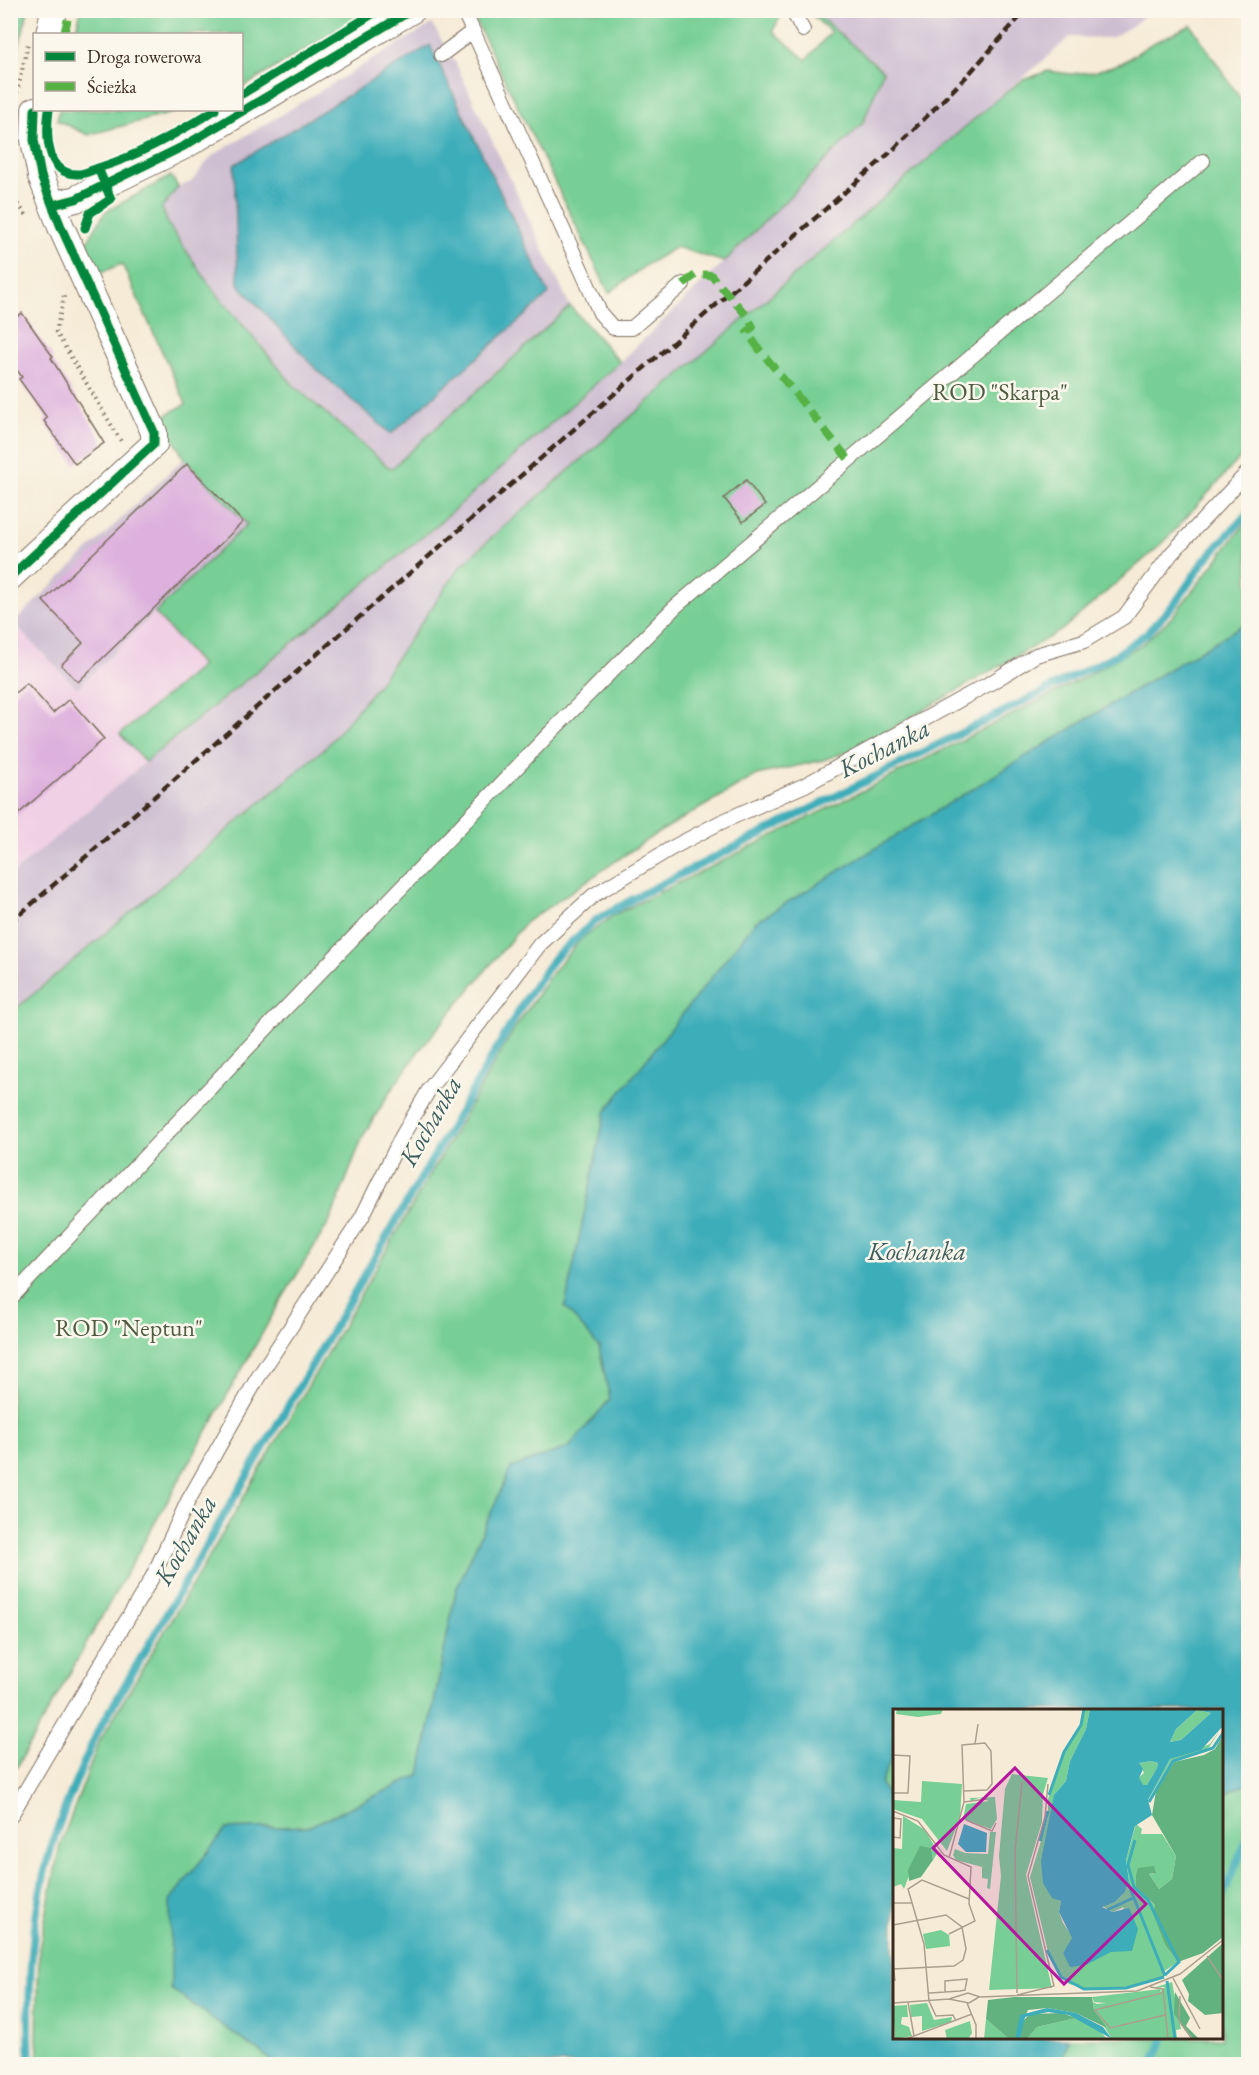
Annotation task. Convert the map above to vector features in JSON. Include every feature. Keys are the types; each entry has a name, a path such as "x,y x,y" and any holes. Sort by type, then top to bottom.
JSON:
{"street":[{"path":"49,33 54,10"},
{"path":"243,111 412,10"},
{"path":"10,577 154,444 154,432 41,176 34,140 35,111"},
{"path":"53,205 76,199 184,146 243,111"}],"lane":[{"path":"463,10 600,313 613,328 632,328 683,284"},
{"path":"792,10 803,30"},
{"path":"441,55 473,32"},
{"path":"10,1299 279,1014 675,607 1203,160"},
{"path":"10,1817 153,1576 188,1501 257,1379 362,1217 401,1137 430,1088 540,944 594,895 670,849 719,823 805,785 992,682 1036,655 1084,641 1124,616 1172,554 1248,472"}],"path":[{"path":"10,195 32,222"},
{"path":"65,290 56,332 123,444"}],"shaded area":[{"path":"813,11 1150,11 1133,25 1111,38 1070,37 492,537 460,567 377,686 326,747 11,1013 11,875 620,362 863,123 883,71"},
{"path":"432,24 456,64 570,306 391,469 294,386 211,287 168,224 162,208 178,187 191,182 212,156"},
{"path":"184,458 247,524 77,688 13,623"},
{"path":"155,613 202,666 121,734 145,762 11,875 11,626 13,623 77,688"}],"green space":[{"path":"81,10 369,10 243,87 243,33 75,33"},
{"path":"10,11 28,11 11,77"},
{"path":"471,11 776,11 781,15 773,31 806,60 831,32 807,11 813,11 883,71 863,123 724,262 676,247 646,265 609,293"},
{"name":"ROD \"Skarpa\"","path":"1191,25 1248,110 1248,449 1163,543 1062,630 858,748 823,760 757,775 656,834 525,923 418,1052 363,1136 331,1219 280,1302 11,1777 11,1013 326,747 377,686 460,567 492,537 995,101 1023,80 1048,71 1070,74 1093,72 1122,63 1151,44"},
{"path":"59,111 179,111 88,135 57,120"},
{"path":"171,176 178,187 162,208 168,224 211,287 294,386 391,469 570,306 620,362 437,525 145,762 120,734 202,666 155,613 247,524 184,458 162,417 186,404 122,264 95,275 85,245 105,212"},
{"path":"1248,520 1248,622 1126,695 566,1307 599,1347 610,1399 569,1447 511,1468 456,1590 420,1775 310,1826 226,1829 171,1989 277,2064 39,2064 37,2040 39,1949 60,1845 100,1740 230,1521 513,1031 553,971 582,938 616,914 896,774 1083,678 1142,644 1172,617"},
{"path":"893,1754 893,1807 881,1784"},
{"path":"1248,1783 1248,2064 1059,2064 1070,2039 1223,2039 1223,1795"}],"water":[{"path":"430,45 549,294 391,434 315,368 238,284 234,165"},
{"name":"Kochanka","path":"1248,622 1248,1783 1223,1795 1223,1709 893,1709 893,1754 881,1784 893,1807 893,2039 1070,2039 1059,2064 277,2064 171,1989 170,1900 226,1829 310,1826 420,1775 456,1590 511,1468 569,1447 610,1399 599,1347 565,1307 605,1112 755,922"}],"building":[{"path":"22,313 53,357 51,358 104,443 75,464 44,421 47,418 19,379 22,377 10,360 10,322"},
{"path":"187,464 243,522 78,682 61,665 83,643 43,601"},
{"path":"746,480 765,505 743,522 724,498"},
{"path":"27,683 53,713 69,699 104,739 10,821 10,697"}],"waterway":[{"name":"Kochanka","path":"30,2064 31,1958 43,1878 60,1822 97,1733 527,997 554,958 596,920 644,893 1118,654 1147,633 1176,602 1204,561 1248,513"},
{"path":"1223,1895 1248,1837"},
{"path":"1153,2064 1164,2039"}],"railway":[{"path":"10,923 893,150 967,76 1026,10"}],"marked path":[{"path":"64,33 70,10"},
{"path":"683,284 697,274 711,275 747,316 753,327 747,332 759,349 849,460"}],"cycle path":[{"path":"243,93 379,10"},
{"path":"243,111 412,10"},
{"path":"10,577 154,444 154,432 61,227 41,176 34,140 35,111"},
{"path":"49,111 48,141 54,161 68,173 81,174 98,168 111,199 90,213 85,228"},
{"path":"98,168 143,150 213,111"},
{"path":"53,205 76,199 184,146 243,111"}],"park label":[{"name":"ROD \"Neptun\"","path":"129,1327"}]}
